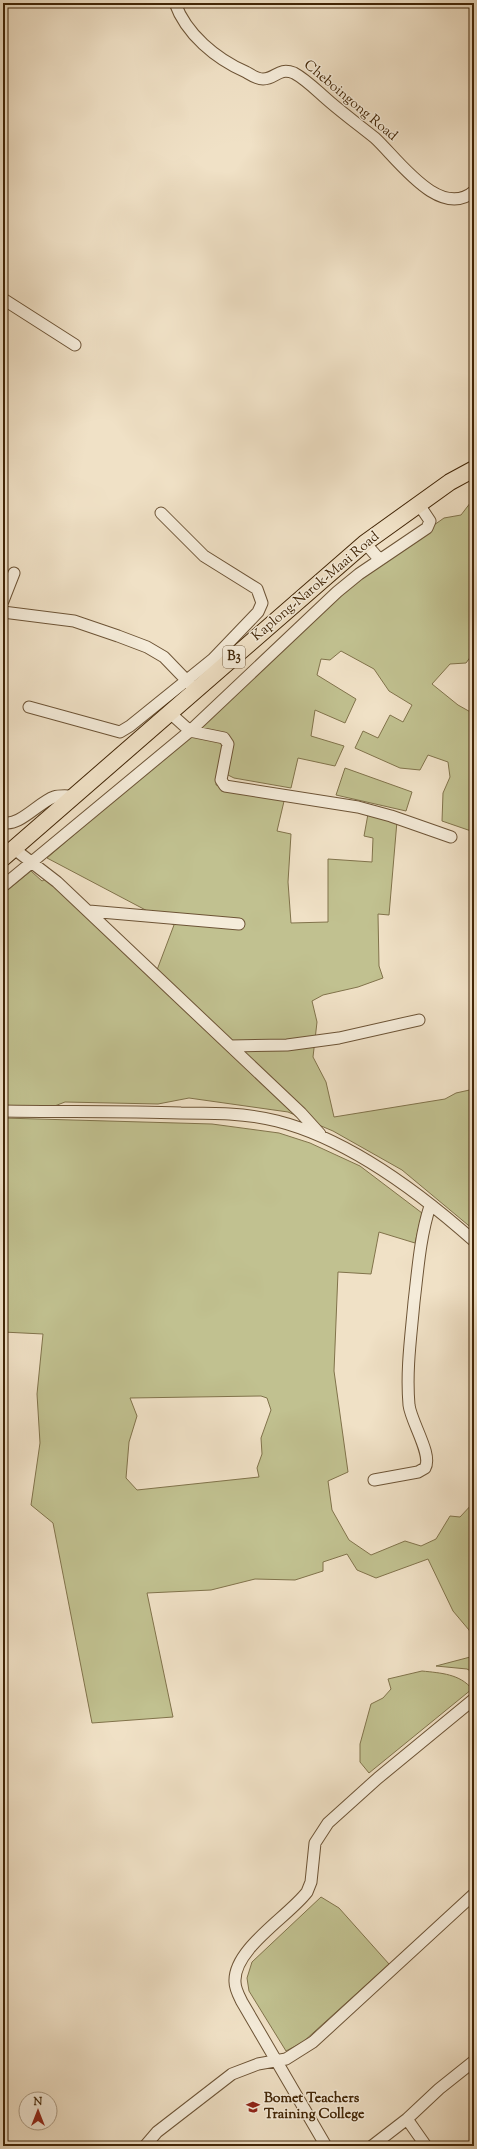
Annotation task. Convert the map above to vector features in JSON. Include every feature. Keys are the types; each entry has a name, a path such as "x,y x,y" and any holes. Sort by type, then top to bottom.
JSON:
{"highway":[{"name":"Kaplong-Narok-Maai Road","path":"8,853 170,713 191,685 365,543 418,503 450,482 474,469"}],"street":[{"name":"Cheboingong Road","path":"175,3 187,27 229,65 262,79 269,78 281,71 294,73 374,138 407,173 424,187 457,200 466,197 474,190"},
{"path":"3,299 75,345"},
{"path":"3,886 190,731 321,606 359,574 430,525 430,521 418,503"},
{"path":"29,707 120,732 191,685 213,659 258,612 262,603 257,588 204,556 161,513"},
{"path":"365,543 380,560"},
{"path":"3,601 14,573"},
{"path":"3,612 74,621 89,625 147,647 164,657 191,685"},
{"path":"170,713 190,731 224,738 228,744 221,780 225,786 358,807 391,816 451,837"},
{"path":"3,822 8,824 18,821 42,802 56,796 73,796"},
{"path":"8,853 31,862 88,912 301,1113 322,1137"},
{"path":"88,912 239,924"},
{"path":"231,1046 287,1045 339,1038 419,1020"},
{"path":"3,1111 236,1114 278,1121 322,1137 385,1172 430,1206 445,1215 474,1240"},
{"path":"374,1480 418,1472 427,1465 425,1451 412,1420 408,1377 421,1238 430,1206"},
{"path":"326,2146 275,2062 238,1995 235,1981 238,1965 250,1949 308,1892 311,1882 315,1843 318,1835 328,1823 378,1778 474,1699"},
{"path":"145,2146 157,2132 232,2074 258,2064 275,2062 298,2053 313,2042 474,1894"},
{"path":"372,2146 407,2119 439,2089 474,2060"},
{"path":"407,2119 426,2146"}],"green space":[{"path":"474,498 474,652 466,663 450,664 432,684 458,705 474,714 474,832 442,821 443,793 450,777 448,762 428,755 420,770 400,768 355,748 363,731 378,738 390,715 403,722 412,705 389,691 374,669 341,651 330,660 321,659 317,675 356,699 345,723 315,710 311,736 344,746 335,766 298,758 291,788 234,778 226,774 230,740 199,728 360,577 444,518 461,515"},
{"path":"191,734 220,740 223,745 216,785 285,797 277,831 291,834 288,882 291,923 328,922 328,859 372,862 373,838 364,836 368,814 397,821 389,915 378,914 379,966 383,978 358,987 323,995 312,1001 317,1022 313,1057 326,1082 334,1117 445,1099 456,1093 474,1089 474,1230 402,1170 333,1131 288,1112 189,1098 158,1104 65,1102 52,1107 3,1107 3,922 6,916 3,917 3,894 31,871 42,881 53,875 157,970 174,925 47,858"},
{"path":"345,768 412,792 406,811 336,795"},
{"path":"3,1118 212,1124 279,1133 310,1143 360,1166 422,1213 415,1243 379,1232 371,1274 338,1272 334,1371 348,1472 328,1481 332,1510 349,1540 371,1555 405,1541 421,1546 436,1539 450,1516 460,1517 474,1502 474,1639 469,1630 453,1611 428,1559 376,1578 357,1570 347,1554 323,1562 323,1571 295,1580 255,1579 211,1590 147,1593 173,1717 92,1723 53,1523 31,1505 40,1443 37,1394 43,1334 3,1332","holes":["261,1396 267,1398 271,1410 261,1438 262,1454 257,1468 259,1477 137,1490 126,1478 129,1442 137,1416 130,1398"]},
{"path":"474,1656 474,1673 467,1669 436,1666"},
{"path":"422,1671 456,1677 472,1689 369,1773 360,1762 360,1744 371,1704 383,1698 391,1689 388,1679"},
{"path":"321,1897 339,1908 389,1964 303,2042 286,2051 249,1991 247,1978 252,1962"}],"place":[{"name":"Bomet Teachers Training College","path":"253,2107"}]}
